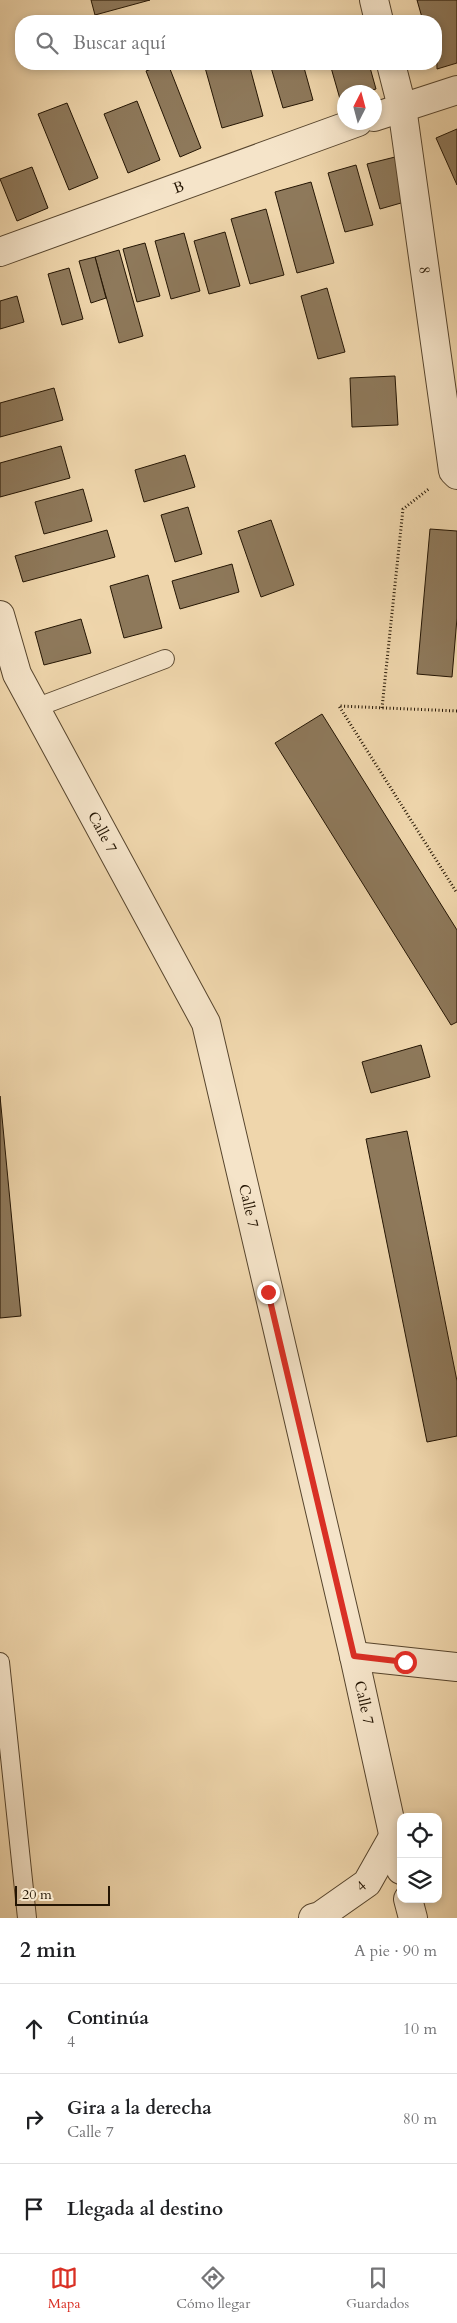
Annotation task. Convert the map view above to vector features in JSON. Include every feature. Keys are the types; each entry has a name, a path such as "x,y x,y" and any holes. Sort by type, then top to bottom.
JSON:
{"street":[{"path":"374,0 378,15"},
{"name":"8","path":"393,70 402,107 455,473"},
{"path":"382,114 457,90"},
{"name":"B","path":"0,252 337,130"},
{"name":"Calle 7","path":"0,615 17,674 206,1023 354,1656 398,1858"},
{"path":"354,1656 457,1667"},
{"name":"4","path":"313,1918 320,1916 367,1883 393,1837"},
{"path":"409,1903 413,1918"}],"lane":[{"path":"35,708 166,660"},
{"path":"0,1662 27,1918"}],"path":[{"path":"382,708 403,509 455,473"},
{"path":"457,711 338,706 457,893"}],"building":[{"path":"91,0 150,0 95,15"},
{"path":"417,0 457,0 457,63 442,68 442,15 421,15"},
{"path":"170,70 201,148 180,157 146,71"},
{"path":"206,70 251,70 263,116 222,128"},
{"path":"272,70 305,70 313,100 283,108"},
{"path":"332,70 371,70 375,85 337,85 337,88"},
{"path":"137,101 160,160 128,173 104,114"},
{"path":"67,103 98,178 69,190 38,114"},
{"path":"457,129 457,185 436,138"},
{"path":"395,157 408,201 380,209 367,164"},
{"path":"356,165 373,225 345,232 328,173"},
{"path":"32,167 48,208 17,221 0,179"},
{"path":"311,182 334,263 297,273 275,192"},
{"path":"266,209 284,275 250,284 231,219"},
{"path":"225,232 240,286 209,294 194,241"},
{"path":"184,233 200,291 171,299 155,241"},
{"path":"145,243 160,296 137,302 123,249"},
{"path":"119,250 143,336 119,343 95,257"},
{"path":"95,257 106,298 91,303 79,261"},
{"path":"69,268 83,319 62,325 48,274"},
{"path":"327,288 345,352 318,359 301,296"},
{"path":"17,296 24,322 0,329 0,301"},
{"path":"395,376 398,425 352,427 350,378"},
{"path":"54,388 63,420 0,437 0,403"},
{"path":"61,446 70,478 0,497 0,463"},
{"path":"185,455 195,487 144,502 135,470"},
{"path":"83,489 92,521 44,534 35,502"},
{"path":"188,507 202,554 175,562 161,515"},
{"path":"271,520 294,585 261,597 238,531"},
{"path":"430,529 457,531 457,618 452,677 417,674"},
{"path":"107,530 115,557 23,582 15,556"},
{"path":"232,564 239,592 180,609 172,581"},
{"path":"148,575 162,628 124,638 110,586"},
{"path":"81,619 91,653 44,665 35,632"},
{"path":"322,714 457,930 457,1022 451,1025 275,743"},
{"path":"421,1045 430,1077 371,1093 362,1062"},
{"path":"0,1096 21,1316 0,1318"},
{"path":"407,1131 457,1381 457,1436 427,1442 366,1139"}],"route":[{"path":"268,1292 354,1656 405,1662"}]}
